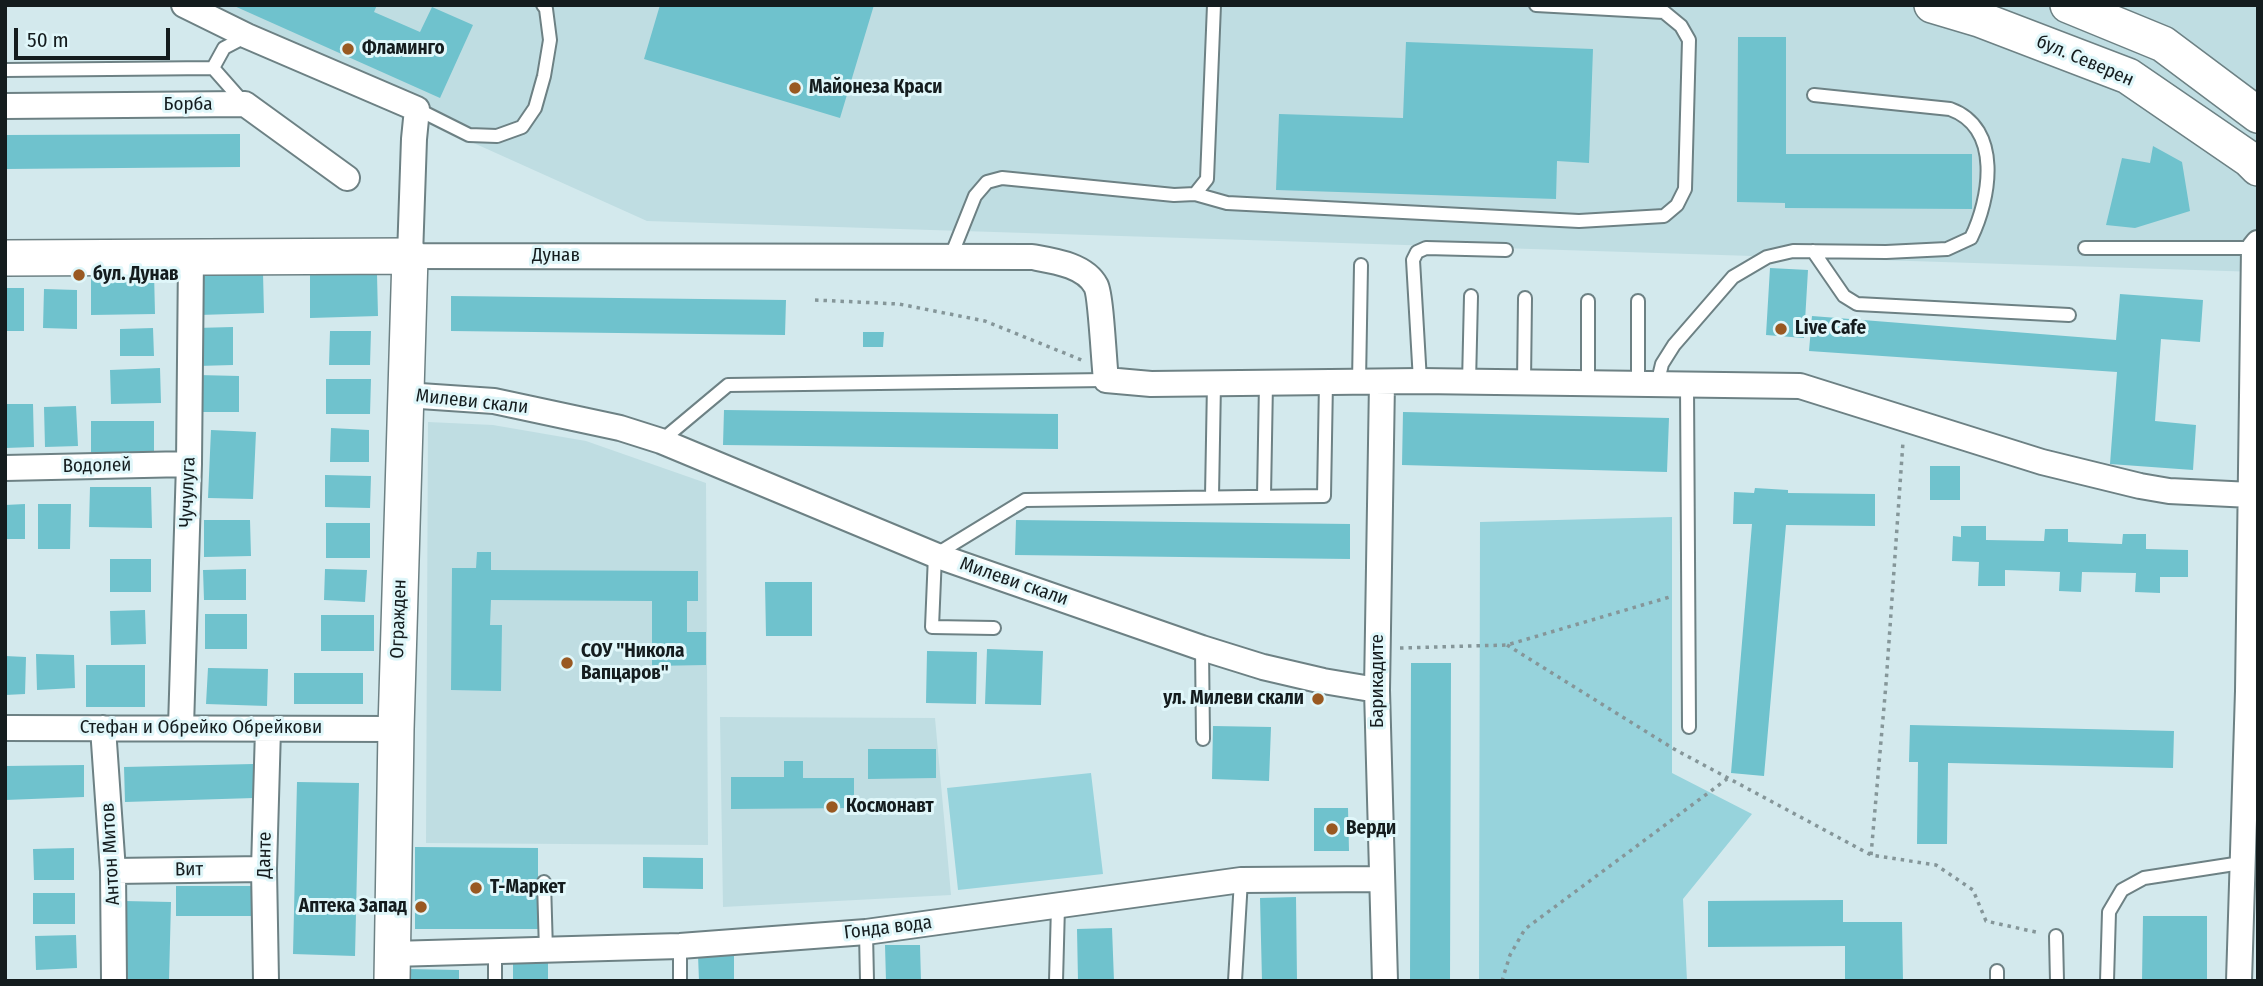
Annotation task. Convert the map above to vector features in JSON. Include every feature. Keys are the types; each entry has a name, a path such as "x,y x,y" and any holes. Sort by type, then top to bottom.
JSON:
{"street":[{"path":"184,5 247,36 417,109 410,256"},
{"name":"бул. Северен","path":"1932,5 1979,19 2128,76 2249,159 2258,168"},
{"path":"2068,5 2163,44 2258,115"},
{"path":"245,104 347,178"},
{"name":"Борба","path":"5,106 245,104"},
{"path":"2239,981 2248,691 2256,246"},
{"name":"Огражден","path":"392,968 410,256"},
{"name":"Чучулуга","path":"181,727 189,464 191,257"},
{"name":"Дунав","path":"5,258 1032,257 1065,263 1087,276 1097,288 1105,380"},
{"path":"1105,380 1151,384 1420,381 1800,386 2042,462 2140,486 2169,491 2251,495"},
{"name":"Барикадите","path":"1370,382 1385,981"},
{"name":"Милеви скали","path":"405,395 494,401 620,428 662,441 935,555 1202,648 1263,667 1377,690"},
{"name":"Водолей","path":"5,468 189,464"},
{"name":"Стефан и Обрейко Обрейкови","path":"5,728 396,729"},
{"name":"Антон Митов","path":"103,728 113,871 114,981"},
{"name":"Данте","path":"266,981 264,869 268,729"},
{"name":"Вит","path":"113,871 264,869"},
{"name":"Гонда вода","path":"392,968 495,953 680,946 866,932 1241,880 1382,879"}],"lane":[{"path":"417,109 469,135 497,136 522,127 535,108 544,76 550,40 544,7 560,5"},
{"path":"1195,194 1207,179 1214,5"},
{"path":"951,256 975,196 987,181 1002,178 1174,195 1195,194 1227,203 1579,220 1664,216 1677,205 1685,189 1689,40 1681,26 1664,12 1536,5"},
{"path":"213,68 224,48 247,36"},
{"path":"5,70 213,68 245,104"},
{"path":"1647,385 1674,345 1733,277 1767,257 1793,251 1886,252 1947,249 1971,239 1979,220 1988,176 1986,151 1978,128 1965,114 1950,109 1814,94"},
{"path":"2085,248 2256,246"},
{"path":"1420,381 1413,260 1417,252 1426,248 1506,250"},
{"path":"1813,251 1844,296 1857,304 2070,315"},
{"path":"1361,265 1370,382"},
{"path":"1469,383 1471,296"},
{"path":"1524,383 1525,298"},
{"path":"1588,300 1588,384"},
{"path":"1639,300 1647,385"},
{"path":"662,441 729,386 1105,380"},
{"path":"994,628 932,627 935,555 1025,500 1324,496 1326,382"},
{"path":"1212,496 1214,383"},
{"path":"1264,496 1266,383"},
{"path":"1688,386 1689,727"},
{"path":"1202,648 1203,739"},
{"path":"2107,981 2109,912 2122,890 2144,878 2241,863"},
{"path":"1235,981 1241,880"},
{"path":"544,882 547,951"},
{"path":"1056,981 1058,906"},
{"path":"866,932 867,981"},
{"path":"2056,936 2057,981"},
{"path":"680,946 680,981"},
{"path":"495,953 495,981"}],"path":[{"path":"815,300 899,304 985,321 1093,365 1105,380"},
{"path":"1871,855 1904,419"},
{"path":"1377,649 1507,645 1688,592"},
{"path":"1507,645 1674,749 1871,855 1936,865 1973,890 1986,921 2056,936"},
{"path":"1502,981 1510,956 1525,929 1727,779"}],"shaded area":[{"path":"167,5 2258,5 2258,272 647,221"},
{"name":"СОУ \"Никола Вапцаров\"","path":"428,422 493,425 586,441 706,483 708,845 426,843"},
{"path":"1672,517 1672,773 1752,814 1683,899 1687,981 1479,981 1480,522"},
{"name":"Космонавт","path":"720,717 935,718 951,895 723,907"},
{"path":"1091,773 1103,874 958,890 947,788"}],"building":[{"path":"232,5 377,5 374,12 420,32 432,7 473,25 440,98"},
{"name":"Майонеза Краси","path":"660,5 874,5 840,118 644,59"},
{"path":"1738,37 1786,37 1786,154 1972,154 1972,209 1785,208 1785,203 1737,202"},
{"path":"1406,42 1593,49 1589,163 1557,161 1556,199 1276,190 1279,114 1403,118"},
{"path":"240,134 240,167 5,169 5,135"},
{"path":"2153,146 2182,162 2190,211 2135,228 2106,225 2122,158 2150,163"},
{"path":"1770,268 1808,270 1804,338 1766,335"},
{"path":"154,272 155,314 91,315 91,273"},
{"path":"263,273 264,313 199,315 198,275"},
{"path":"310,274 377,274 378,316 310,318"},
{"path":"5,288 24,288 24,331 5,331"},
{"path":"44,289 77,290 77,329 43,328"},
{"path":"2120,294 2203,300 2200,342 2161,339 2155,421 2196,425 2193,470 2110,464 2117,372 1809,351 1812,316 2116,340"},
{"path":"451,296 786,300 785,335 451,331"},
{"path":"233,327 233,365 197,366 196,328"},
{"path":"153,328 154,356 120,356 120,329"},
{"path":"330,331 371,331 370,365 329,365"},
{"path":"863,332 884,332 883,347 863,347"},
{"path":"160,368 161,403 111,404 110,370"},
{"path":"198,375 239,376 239,412 198,412"},
{"path":"326,379 371,379 370,414 326,414"},
{"path":"5,404 33,404 34,447 5,448"},
{"path":"76,406 78,446 45,447 44,407"},
{"path":"724,410 1058,414 1058,449 723,445"},
{"path":"1403,412 1669,418 1667,472 1402,465"},
{"path":"91,421 154,421 154,462 91,462"},
{"path":"331,428 369,430 369,462 330,462"},
{"path":"211,430 256,432 253,499 208,498"},
{"path":"1930,466 1960,466 1960,500 1930,500"},
{"path":"325,475 371,476 370,508 325,507"},
{"path":"90,487 151,487 152,528 89,527"},
{"path":"1755,488 1788,490 1788,493 1875,494 1875,526 1786,525 1764,776 1731,773 1752,524 1733,524 1734,492 1754,493"},
{"path":"25,504 25,539 5,539 5,505"},
{"path":"38,504 71,504 70,549 38,549"},
{"path":"204,520 250,520 251,556 204,557"},
{"path":"1016,520 1350,524 1350,559 1015,555"},
{"path":"326,523 370,523 370,558 326,558"},
{"path":"1961,526 1986,526 1986,540 2044,541 2045,529 2068,529 2068,542 2122,544 2123,534 2146,534 2146,549 2188,550 2188,577 2160,577 2160,593 2135,592 2136,573 2082,572 2081,592 2059,591 2060,572 2005,570 2005,586 1978,586 1979,562 1952,561 1953,536 1961,537"},
{"path":"477,552 491,552 491,570 698,571 698,601 687,601 687,632 706,632 706,665 652,666 652,601 491,600 490,625 502,625 501,691 451,690 452,568 476,568"},
{"path":"110,559 151,559 151,592 110,592"},
{"path":"246,569 246,600 204,600 203,570"},
{"path":"325,569 367,570 365,602 324,600"},
{"path":"765,582 812,582 812,636 766,636"},
{"path":"145,610 146,644 111,645 110,611"},
{"path":"205,614 247,614 247,649 205,649"},
{"path":"321,615 374,615 374,651 321,651"},
{"path":"987,649 1043,651 1041,705 985,704"},
{"path":"927,651 977,652 976,704 926,703"},
{"path":"36,654 74,655 75,688 37,690"},
{"path":"5,656 26,657 25,694 5,695"},
{"path":"1411,663 1451,663 1450,981 1410,981"},
{"path":"86,665 145,665 145,707 86,707"},
{"path":"208,668 268,669 267,706 206,704"},
{"path":"294,673 363,673 363,704 294,704"},
{"path":"1910,725 2174,731 2173,768 1948,763 1947,844 1917,844 1918,762 1909,762"},
{"path":"1213,726 1271,727 1269,781 1212,779"},
{"path":"868,749 936,749 936,778 868,779"},
{"path":"784,761 803,761 803,778 854,778 854,808 731,809 731,777 784,777"},
{"path":"253,764 254,798 125,802 124,767"},
{"path":"84,765 84,797 5,800 5,766"},
{"path":"297,782 359,783 355,956 293,954"},
{"path":"1314,808 1348,808 1349,851 1314,851"},
{"name":"Т-Маркет","path":"415,847 538,848 538,929 415,929"},
{"path":"74,848 74,880 34,880 33,849"},
{"path":"643,857 703,858 703,889 643,888"},
{"path":"176,886 260,886 260,916 176,916"},
{"path":"33,893 75,893 75,924 33,924"},
{"path":"1296,897 1297,981 1262,981 1260,898"},
{"path":"1843,900 1843,922 1902,922 1903,981 1845,981 1845,946 1708,947 1708,901"},
{"path":"124,901 171,902 169,981 122,981"},
{"path":"2143,916 2207,916 2207,981 2142,981"},
{"path":"1112,928 1114,981 1078,981 1077,929"},
{"path":"76,935 77,968 36,970 35,936"},
{"path":"885,945 920,945 921,981 886,981"},
{"path":"698,955 734,955 734,981 699,981"},
{"path":"513,963 548,963 548,981 513,981"},
{"path":"406,969 459,970 459,981 405,981"}],"place":[{"name":"Фламинго","path":"348,49"},
{"name":"Майонеза Краси","path":"795,88"},
{"name":"бул. Дунав","path":"79,275"},
{"name":"Live Cafe","path":"1781,329"},
{"name":"СОУ \"Никола Вапцаров\"","path":"567,663"},
{"name":"ул. Милеви скали","path":"1318,699"},
{"name":"Космонавт","path":"832,807"},
{"name":"Верди","path":"1332,829"},
{"name":"Т-Маркет","path":"476,888"},
{"name":"Аптека Запад","path":"421,907"}]}
